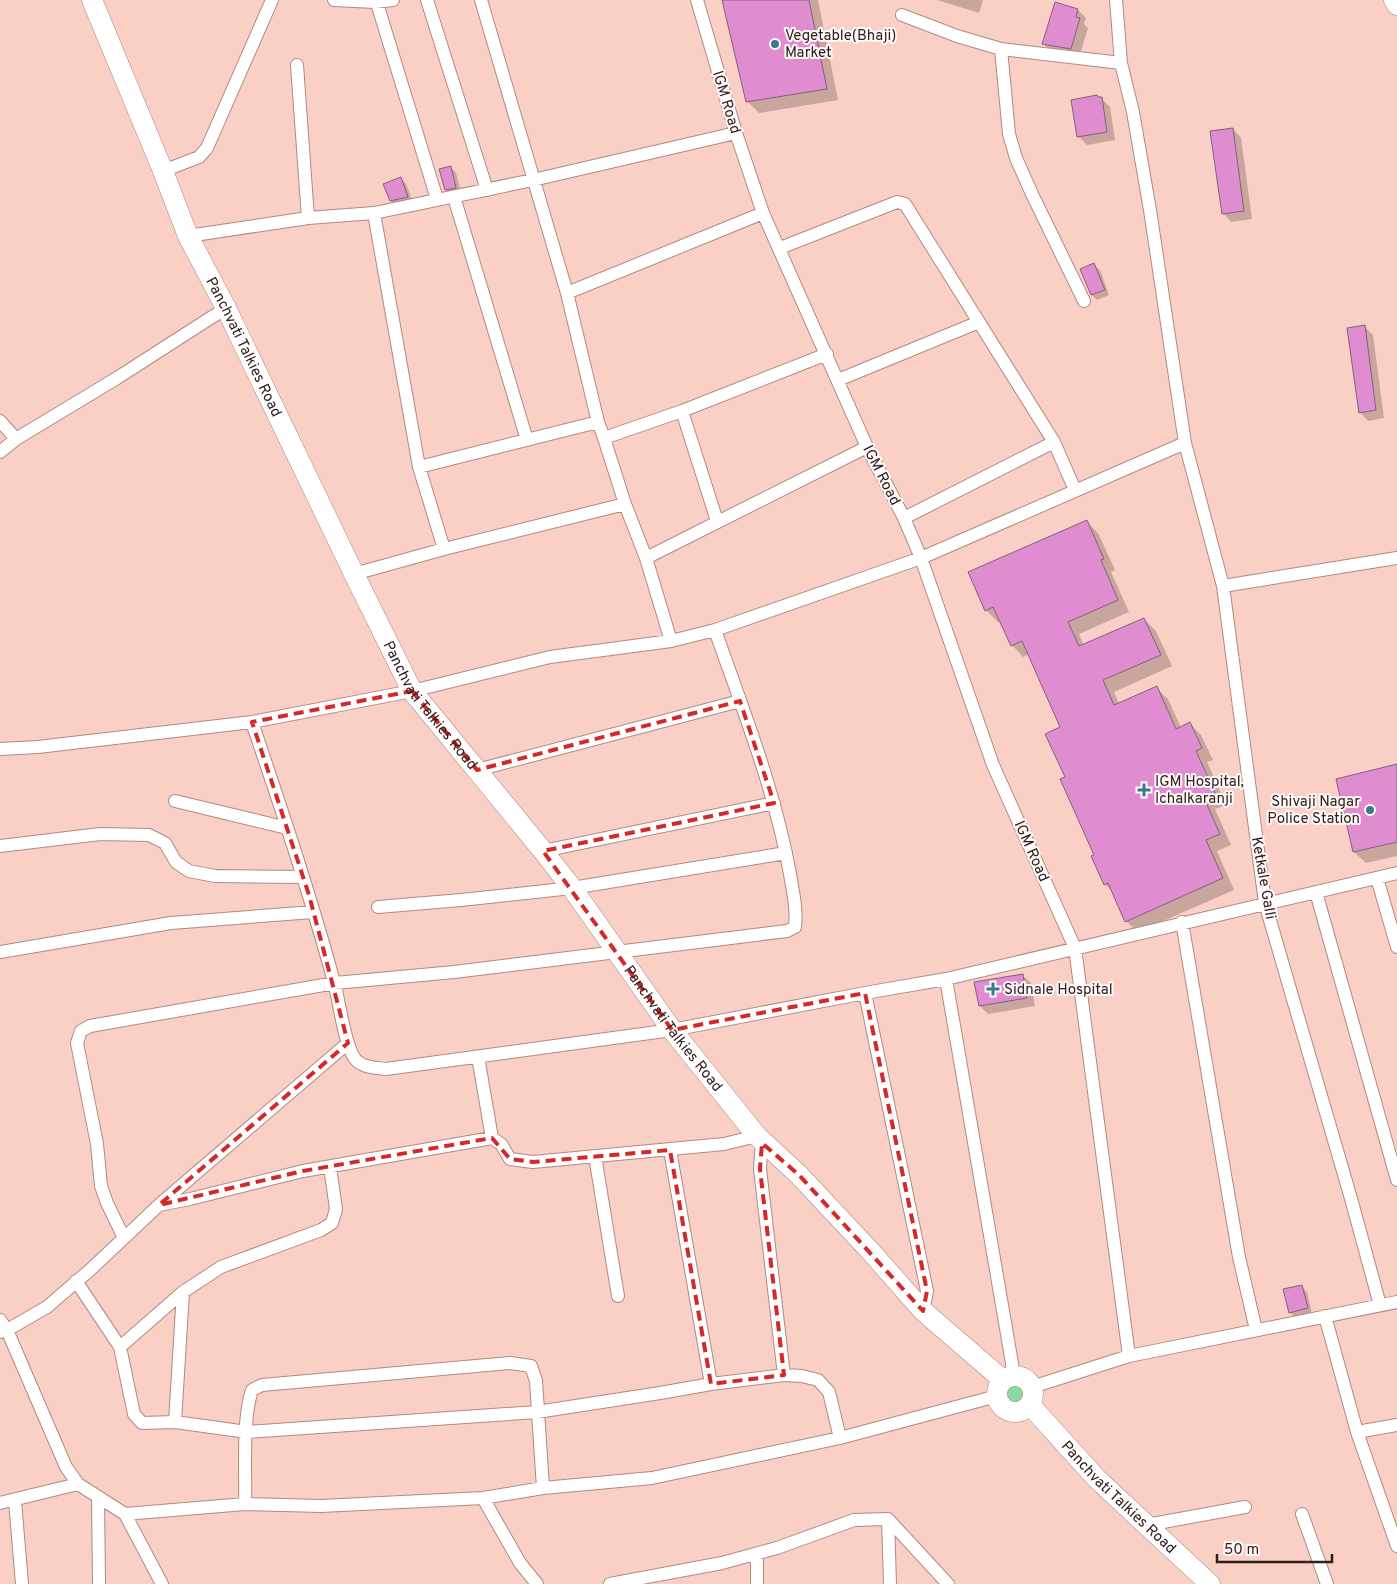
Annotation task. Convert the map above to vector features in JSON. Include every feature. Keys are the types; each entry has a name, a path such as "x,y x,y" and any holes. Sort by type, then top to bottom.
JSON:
{"main road":[{"name":"Panchvati Talkies Road","path":"92,0 188,236 226,308 412,691 543,850 672,1030 761,1141 799,1175 924,1311 1005,1384 1025,1378 1031,1396 1096,1479 1210,1584"},
{"path":"1394,0 1397,5"},
{"path":"1005,1384 1002,1407 1007,1410 1019,1412 1031,1396"}],"street":[{"path":"163,171 199,157 207,148 272,0"},
{"path":"334,0 392,0"},
{"path":"428,0 487,190"},
{"path":"481,0 567,293 598,422 625,504 646,558 672,641"},
{"name":"IGM Road","path":"696,0 736,133 763,213 867,447 904,518 921,558 993,765 1075,948 1129,1356"},
{"name":"Ketkale Galli","path":"1116,0 1121,63 1133,112 1150,210 1184,443 1223,586 1266,903 1380,1305"},
{"path":"375,1 438,199"},
{"path":"902,15 957,36 1001,49 1121,63"},
{"path":"1001,49 1009,134 1016,158 1084,301"},
{"path":"297,65 308,218"},
{"path":"188,236 308,218 374,213 533,180 736,133"},
{"path":"454,197 528,440"},
{"path":"780,248 897,202 905,204 1054,442 1075,490"},
{"path":"374,213 420,467 444,549"},
{"path":"567,293 763,213"},
{"path":"0,452 16,439 117,378 226,308"},
{"path":"838,380 979,322"},
{"path":"604,438 682,411 827,354"},
{"path":"682,411 718,521"},
{"path":"0,421 16,439"},
{"path":"420,467 598,422"},
{"path":"904,518 1054,442"},
{"path":"0,749 38,747 252,722 412,691 550,657 672,641 715,630 921,558 1184,443"},
{"path":"646,558 867,447"},
{"path":"354,574 444,549 625,504"},
{"path":"1223,586 1397,558"},
{"path":"124,1238 106,1204 101,1186 97,1144 77,1043 82,1032 90,1026 335,983 454,972 787,931 795,927 796,916 786,852 774,803 715,630"},
{"path":"477,770 740,702"},
{"path":"252,722 303,877 335,983 348,1043 357,1061 369,1067 386,1069 672,1030 946,979 1397,873"},
{"path":"175,802 287,828"},
{"path":"543,850 774,803"},
{"path":"0,846 100,834 149,835 165,843 176,862 189,871 215,876 303,877"},
{"path":"378,907 572,888 786,852"},
{"path":"1377,878 1397,947"},
{"path":"1316,892 1397,1180"},
{"path":"0,952 171,923 313,912"},
{"path":"1182,922 1239,1257 1256,1330"},
{"path":"125,1514 245,1504 321,1506 483,1498 543,1488 652,1478 840,1438 1005,1384 946,979"},
{"path":"865,993 927,1291 924,1311"},
{"path":"162,1584 125,1514 78,1484 66,1467 2,1328 47,1307 159,1205 348,1043"},
{"path":"478,1057 492,1138"},
{"path":"159,1205 303,1172 492,1138 501,1144 510,1159 533,1162 761,1141 760,1169 784,1375"},
{"path":"670,1150 710,1384"},
{"path":"595,1156 618,1296"},
{"path":"120,1346 183,1292 221,1267 322,1230 332,1223 336,1210 330,1167"},
{"path":"76,1281 120,1346 134,1414 142,1423 175,1422 247,1432 537,1412 660,1394 710,1384 784,1375 802,1376 818,1380 829,1392 840,1438"},
{"path":"175,1422 183,1292"},
{"path":"1031,1396 1129,1356 1397,1302"},
{"path":"1325,1316 1357,1432 1397,1546"},
{"path":"245,1504 247,1432 249,1400 252,1390 262,1385 510,1363 531,1366 536,1381 543,1488"},
{"path":"1357,1432 1397,1425"},
{"path":"0,1503 15,1501 78,1484"},
{"path":"98,1497 99,1584"},
{"path":"483,1498 520,1562 537,1584"},
{"path":"15,1501 22,1584"},
{"path":"1147,1525 1244,1507"},
{"path":"1302,1514 1327,1584"},
{"path":"888,1519 890,1584"},
{"path":"610,1584 722,1563 757,1554 854,1520 888,1519 948,1584"},
{"path":"757,1554 757,1584"}],"highlighted area":[{"path":"412,691 477,770 740,701 774,803 543,851 672,1030 865,993 927,1291 923,1311 799,1175 762,1143 760,1169 784,1375 711,1384 670,1150 533,1162 510,1159 492,1138 303,1171 159,1205 348,1043 309,895 252,722"}],"green space":[{"path":"1016,1385 1022,1388 1025,1394 1022,1400 1016,1403 1010,1400 1007,1394 1010,1388"}],"building":[{"name":"Vegetable(Bhaji) Market","path":"722,0 809,0 827,89 746,102"},
{"path":"1055,2 1078,9 1076,17 1080,18 1071,49 1042,44"},
{"path":"1097,95 1102,97 1107,132 1077,137 1071,100"},
{"path":"1233,128 1244,211 1222,214 1210,131"},
{"path":"451,166 456,188 445,190 439,169"},
{"path":"401,177 408,197 390,201 383,184"},
{"path":"1094,263 1105,290 1091,295 1080,269"},
{"path":"1365,325 1376,410 1359,413 1347,328"},
{"path":"1087,520 1104,559 1101,560 1118,600 1068,622 1079,646 1144,618 1161,655 1103,680 1114,705 1157,686 1176,729 1190,722 1202,748 1196,751 1215,793 1204,798 1220,834 1206,840 1223,878 1125,922 1108,883 1104,885 1091,856 1094,855 1060,779 1065,777 1045,734 1060,727 1022,641 1011,646 993,607 985,611 968,572"},
{"name":"Shivaji Nagar Police Station","path":"1397,764 1397,842 1353,852 1336,779"},
{"path":"1023,974 1027,998 979,1006 974,982"},
{"path":"1302,1285 1308,1308 1289,1313 1283,1289"}],"place":[{"name":"Vegetable(Bhaji) Market","path":"775,44"},
{"name":"IGM Hospital, Ichalkaranji","path":"1144,790"},
{"name":"Shivaji Nagar Police Station","path":"1370,810"},
{"name":"Sidnale Hospital","path":"993,989"}]}
